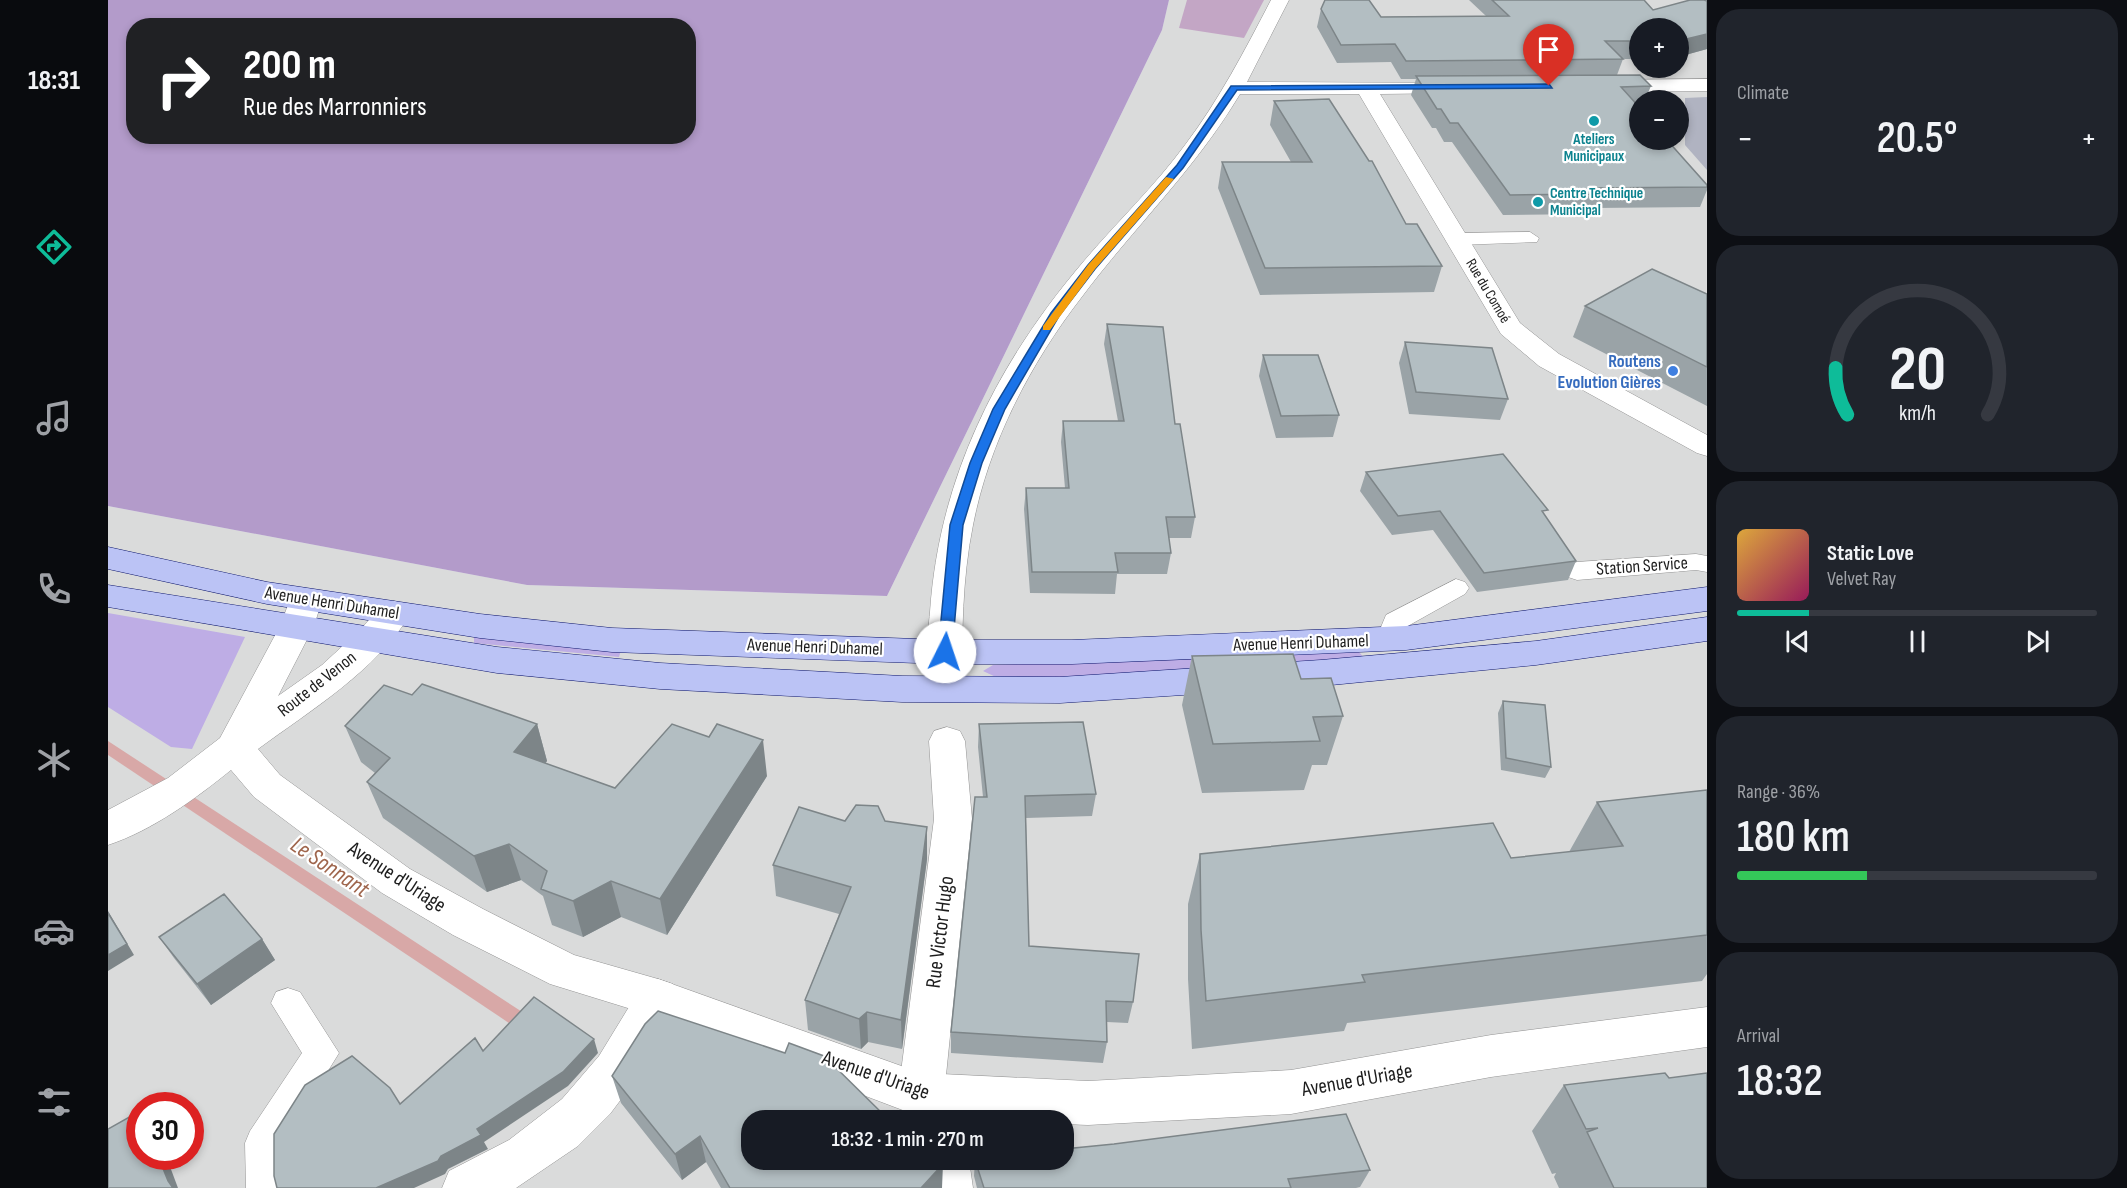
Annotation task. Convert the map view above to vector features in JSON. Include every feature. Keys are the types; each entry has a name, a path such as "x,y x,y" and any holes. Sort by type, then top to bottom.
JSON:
{"main road":[{"name":"Avenue Henri Duhamel","path":"108,558 301,613 384,626 497,660 605,671 782,684 1060,690 1321,673 1536,654 1707,629"},
{"path":"108,596 301,613"},
{"name":"Avenue Henri Duhamel","path":"384,626 480,626 612,640 945,652 1072,652 1389,639 1707,599"}],"street":[{"path":"944,688 945,652 957,525 976,463 999,409 1054,315 1092,267 1180,166 1234,88 1280,0"},
{"path":"1670,90 1707,85"},
{"path":"1581,86 1629,91"},
{"name":"Rue du Comoé","path":"1366,87 1510,328 1549,360 1707,447"},
{"path":"1234,88 1473,87"},
{"name":"Route de Venon","path":"234,747 301,613"},
{"name":"Route de Venon","path":"108,829 173,794 334,674 384,626"},
{"name":"Rue Victor Hugo","path":"926,1108 953,819 947,741"},
{"name":"Avenue d'Uriage","path":"234,747 267,786 396,881 468,922 565,971 658,998 926,1108 1023,1102 1088,1103 1291,1092 1491,1056 1707,1027"},
{"path":"466,1188 504,1171 549,1142 608,1081 658,998"},
{"path":"947,1170 948,1188"}],"lane":[{"path":"1458,239 1530,238"},
{"name":"Station Service","path":"1577,571 1696,562 1707,564"},
{"path":"1389,639 1395,622 1456,588"},
{"path":"264,1188 262,1143 322,1053 288,1003"}],"shaded area":[{"path":"108,0 1169,0 1162,30 887,596 527,585 108,506"},
{"path":"1169,0 1707,0 1707,1188 108,1188 108,506 527,585 887,596 1162,30"},
{"path":"1187,0 1264,0 1244,38 1179,28"},
{"path":"1707,97 1707,170 1689,150 1689,98"},
{"path":"108,613 245,637 192,749 171,747 108,707"},
{"path":"474,634 621,650 619,657 474,643"},
{"path":"1359,652 1366,660 1040,679 998,678 983,671 993,665"}],"building":[{"path":"1325,0 1369,0 1381,17 1509,16 1492,0 1644,0 1653,10 1690,0 1704,0 1707,1 1707,34 1689,38 1689,18 1629,18 1629,41 1605,41 1623,59 1406,61 1395,44 1341,45 1321,9"},
{"path":"1629,75 1629,78 1643,78 1651,86 1621,87 1629,96 1629,150 1676,150 1707,187 1595,188 1600,194 1510,195 1458,123 1450,123 1441,109 1437,109 1416,76"},
{"path":"1329,99 1369,161 1372,161 1406,224 1417,224 1442,266 1265,268 1222,162 1312,162 1274,101"},
{"path":"1652,269 1707,294 1707,367 1585,306"},
{"path":"1107,324 1163,327 1175,424 1180,424 1195,517 1166,517 1171,553 1115,553 1118,572 1032,572 1026,488 1069,488 1063,421 1124,421"},
{"path":"1405,342 1492,348 1508,399 1416,392"},
{"path":"1263,355 1318,355 1339,415 1281,416"},
{"path":"1503,454 1548,510 1542,511 1576,561 1484,573 1440,511 1398,516 1366,472"},
{"path":"1293,654 1301,679 1331,678 1343,716 1313,717 1320,741 1213,744 1192,656"},
{"path":"422,684 537,724 514,752 615,788 672,724 709,737 717,724 763,740 660,899 611,881 573,901 541,889 547,871 509,844 474,856 367,782 390,758 345,726 384,685 412,695"},
{"path":"1503,701 1545,705 1551,767 1506,758"},
{"path":"1083,722 1096,794 1025,796 1029,946 1139,954 1133,1002 1106,1001 1107,1042 951,1032 975,797 987,797 979,724"},
{"path":"1707,790 1707,935 1362,975 1365,982 1206,1001 1201,930 1200,854 1493,823 1511,858 1623,846 1597,802"},
{"path":"856,805 878,806 885,821 927,827 901,1020 867,1012 859,1019 805,1000 851,887 773,865 799,807 845,821"},
{"path":"224,894 262,939 197,984 159,937"},
{"path":"108,913 127,944 108,955"},
{"path":"534,997 594,1039 563,1072 477,1129 481,1135 441,1156 438,1161 376,1188 277,1188 274,1176 274,1134 305,1085 352,1056 390,1088 400,1104 475,1038 483,1051"},
{"path":"658,1011 785,1053 789,1043 824,1056 879,1110 741,1110 741,1170 938,1170 921,1188 730,1188 700,1136 675,1154 612,1076 645,1024"},
{"path":"1665,1073 1669,1078 1707,1073 1707,1188 1614,1188 1587,1132 1598,1128 1586,1129 1564,1085"},
{"path":"1346,1114 1370,1170 1288,1179 1291,1188 984,1188 978,1170 1074,1170 1074,1148"},
{"path":"126,1119 126,1170 164,1170 173,1188 108,1188 108,1129"}],"waterway":[{"name":"Le Sonnant","path":"108,747 527,1025"}],"slow traffic":[{"path":"1047,328 1054,315 1092,267 1169,179"}],"place":[{"name":"Ateliers Municipaux","path":"1594,121"},
{"name":"Centre Technique Municipal","path":"1538,202"},
{"name":"Routens Evolution Gières","path":"1673,371"}],"route":[{"path":"945,652 957,525 976,463 999,409 1054,315 1092,267 1180,166 1234,88 1549,86"}]}
